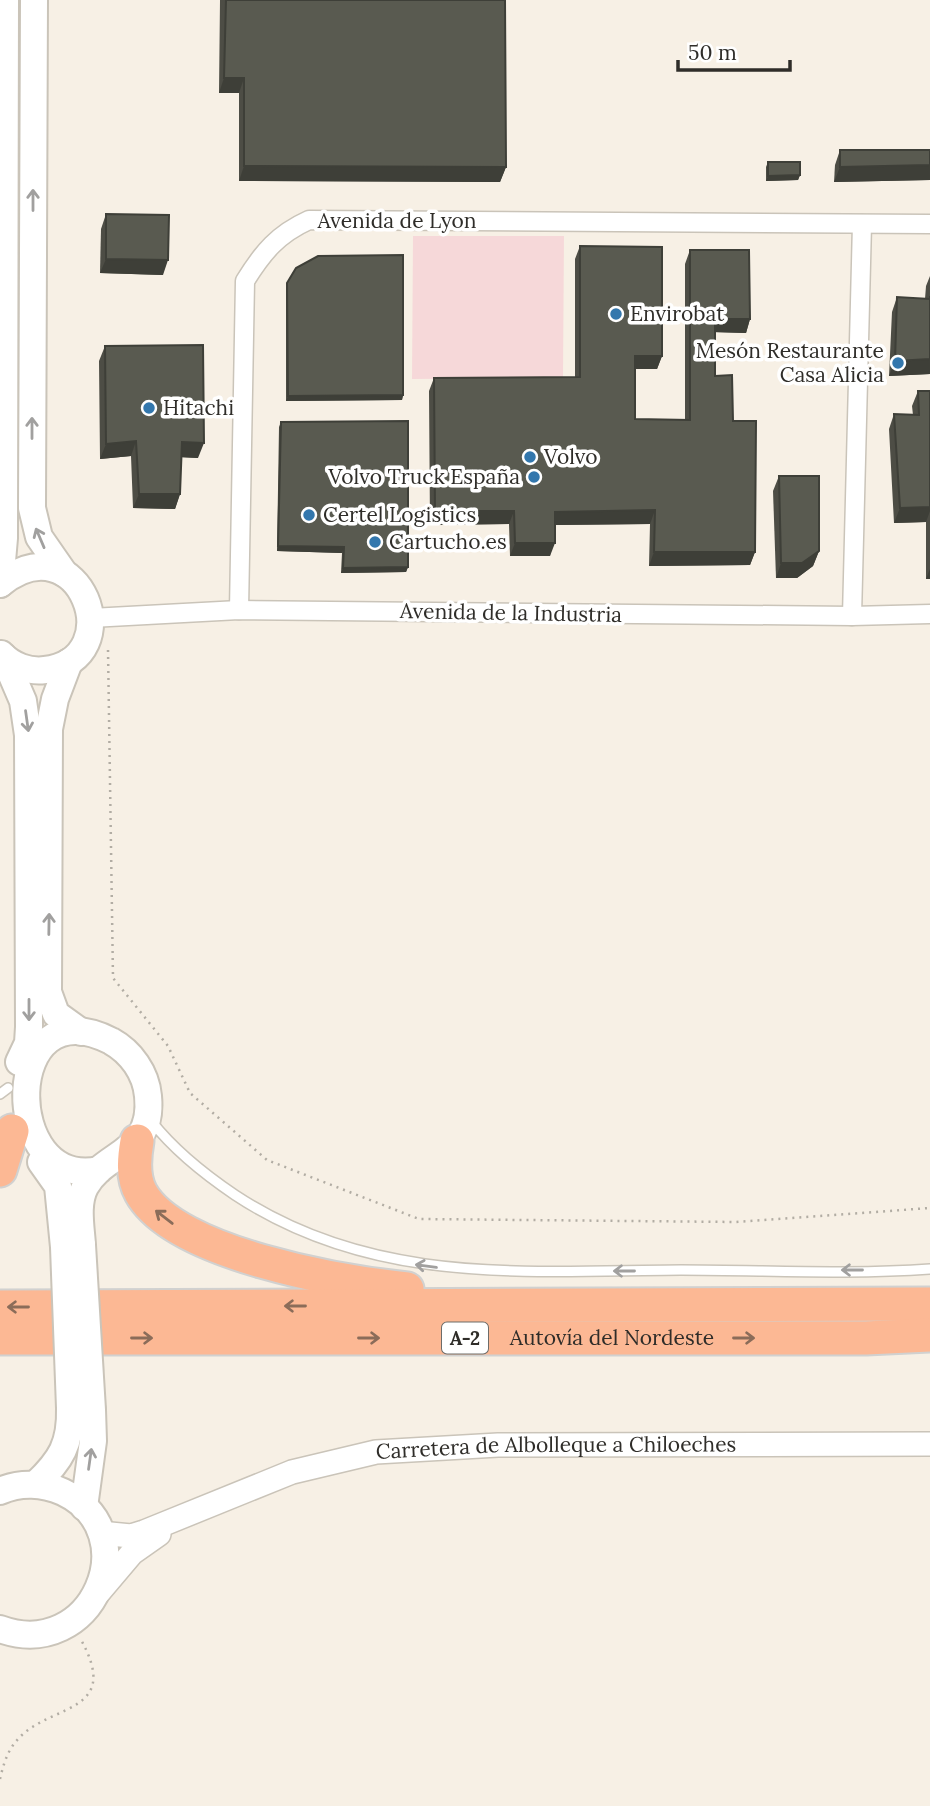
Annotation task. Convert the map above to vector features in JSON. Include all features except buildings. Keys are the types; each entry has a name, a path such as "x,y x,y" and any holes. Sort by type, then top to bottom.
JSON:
{"highway":[{"path":"142,1129 136,1179 140,1191 161,1216 175,1226 225,1247 327,1277 435,1290 755,1291 916,1304"},
{"path":"0,1170 12,1130"},
{"name":"Autovía del Nordeste","path":"0,1307 916,1304"},
{"name":"Autovía del Nordeste","path":"4,1339 866,1338 930,1335"}],"main road":[{"path":"0,584 4,538 5,0"},
{"path":"34,0 32,508 44,547 65,573 79,585 88,600 91,618 86,643 69,662 53,707 49,729 48,992 56,1014 80,1032"},
{"path":"0,584 14,573 30,567 48,567 65,573"},
{"path":"2,655 29,670 43,671 69,662"},
{"path":"2,655 23,701 29,735 29,1027 28,1042 8,1082 6,1105 12,1130 58,1186 73,1246 81,1409 93,1441 84,1507"},
{"path":"8,1082 34,1046 56,1035 80,1032 100,1036 118,1045 133,1059 144,1077 148,1096 142,1129 120,1158 99,1170 85,1187 73,1246"},
{"path":"41,1162 79,1173 99,1170"},
{"path":"36,1484 55,1466 81,1409"},
{"path":"0,1491 10,1486 36,1484 70,1496 84,1507 100,1533 105,1557 104,1576 97,1595 71,1623 55,1631 5,1634"}],"street":[{"name":"Avenida de Lyon","path":"239,610 245,281 262,252 285,231 309,220 930,224"},
{"path":"852,616 862,224"},
{"name":"Avenida de la Industria","path":"91,618 239,610 852,616 930,614"},
{"name":"Carretera de Albolleque a Chiloeches","path":"100,1533 131,1536 318,1464 412,1449 498,1445 930,1444"},
{"name":"Carretera de Albolleque a Chiloeches","path":"97,1595 132,1553 191,1514"}],"lane":[{"path":"142,1129 177,1150 248,1203 321,1239 405,1262 494,1272 930,1269"}],"path":[{"path":"108,650 113,978 168,1046 190,1093 267,1160 419,1219 736,1222 930,1208"},
{"path":"0,1779 6,1754 20,1737 33,1726 83,1701 92,1684 89,1654 71,1623"}],"shaded area":[{"path":"413,236 564,236 563,378 412,379"}],"place":[{"name":"Envirobat","path":"616,314"},
{"name":"Mesón Restaurante Casa Alicia","path":"898,363"},
{"name":"Hitachi","path":"149,408"},
{"name":"Volvo","path":"530,457"},
{"name":"Volvo Truck España","path":"534,477"},
{"name":"Certel Logistics","path":"309,515"},
{"name":"Cartucho.es","path":"375,542"}]}
